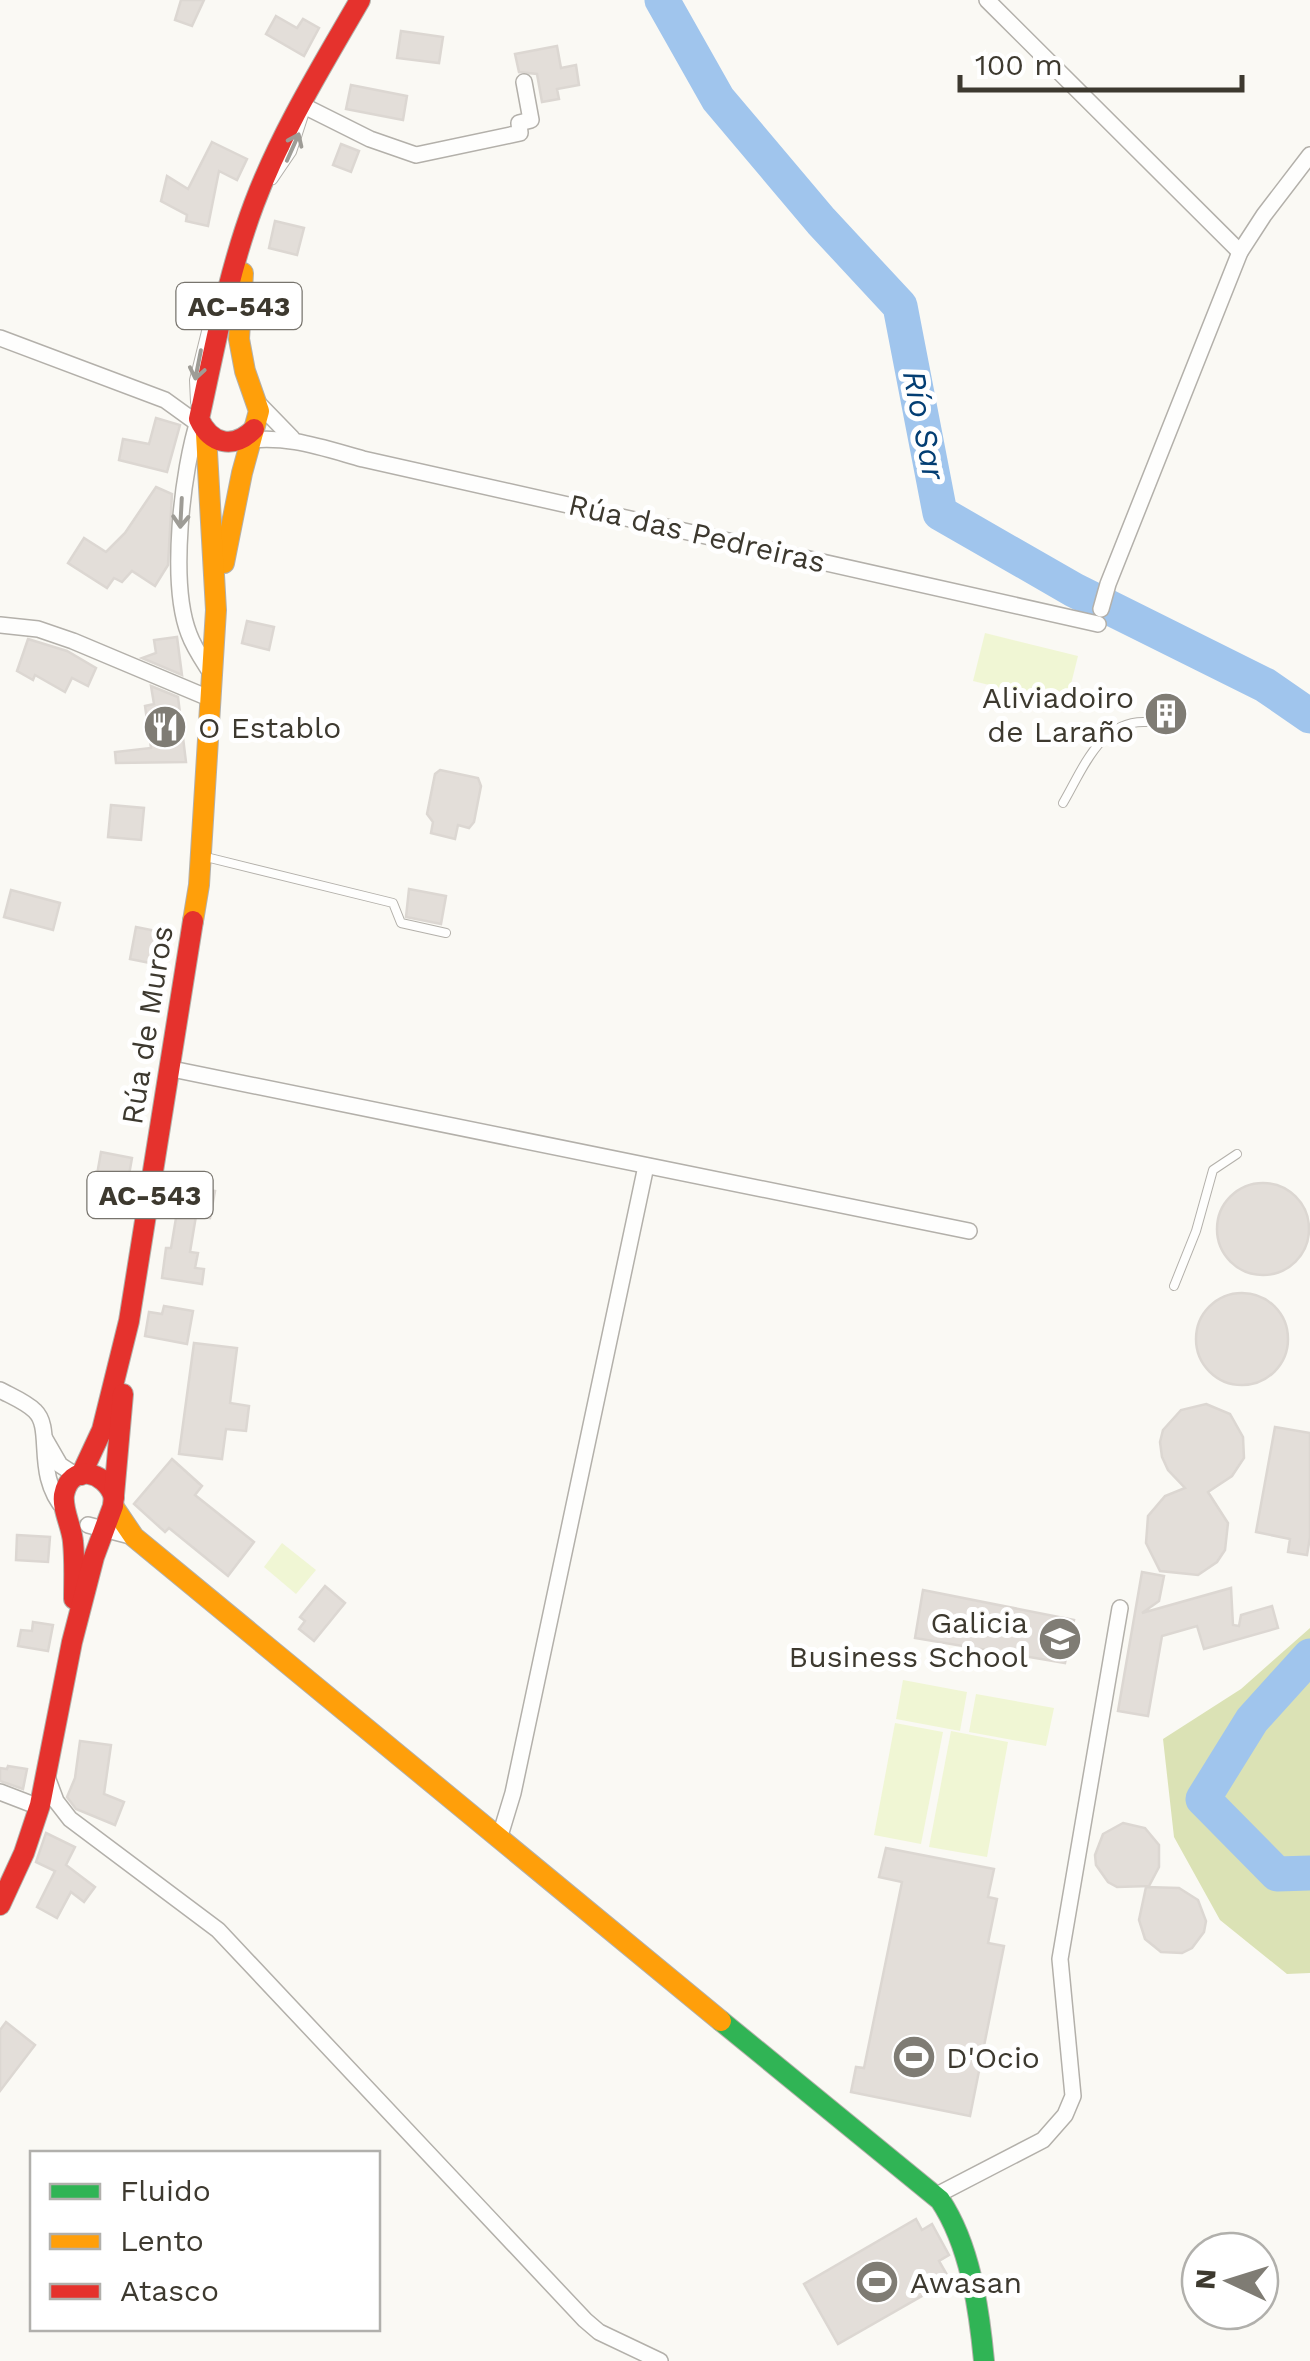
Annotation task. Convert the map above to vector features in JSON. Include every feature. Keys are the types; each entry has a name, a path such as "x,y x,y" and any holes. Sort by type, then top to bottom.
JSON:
{"main road":[{"name":"AC-543","path":"202,856 216,610 202,407 228,284 252,209 313,80 360,0"},
{"name":"AC-543","path":"216,610 250,441 259,417 238,331 252,209"},
{"path":"250,441 220,442 202,407 232,383 244,387 255,399"},
{"name":"Rúa de Muros","path":"0,1905 37,1815 72,1642 107,1512 129,1321 172,1070 202,856"},
{"name":"Rúa de Muros","path":"72,1642 74,1553 64,1492 79,1476 102,1430 129,1321"},
{"path":"79,1476 101,1476 110,1486 107,1512"},
{"path":"107,1512 498,1839 935,2196 949,2212 976,2298 984,2361"},
{"path":"68,1514 76,1522 107,1512"}],"street":[{"path":"986,0 1240,252 1310,155"},
{"path":"303,106 384,144 422,156 520,133 519,123 531,120 524,82"},
{"name":"Rúa das Pedreiras","path":"250,441 296,440 383,464 1100,617 1108,584 1240,252"},
{"path":"0,338 164,400 202,407"},
{"name":"Rúa das Pedreiras","path":"255,399 296,440"},
{"path":"164,400 202,407"},
{"path":"202,407 182,498 182,588 186,628 212,676"},
{"path":"0,625 38,630 73,641 212,699"},
{"path":"172,1070 969,1231"},
{"path":"498,1839 514,1793 646,1166"},
{"path":"0,1390 36,1412 60,1466 79,1476"},
{"name":"Rúa de Muros","path":"44,1437 47,1482 68,1514"},
{"path":"935,2196 1043,2140 1056,2129 1071,2103 1060,1958 1120,1608"},
{"path":"47,1777 56,1801 70,1819 218,1930 585,2320 599,2332 660,2361"},
{"path":"0,1792 37,1815 70,1819"}],"lane":[{"path":"1063,803 1105,736 1128,722 1146,722"},
{"path":"202,856 393,904 401,923 446,933"},
{"path":"1174,1286 1196,1232 1213,1170 1237,1154"},
{"path":"126,1391 129,1450"},
{"path":"107,1512 128,1466"}],"green space":[{"path":"985,633 1078,656 1066,704 973,681"},
{"path":"282,1543 316,1570 296,1594 264,1567"},
{"path":"1310,1628 1310,1973 1287,1974 1220,1920 1174,1837 1163,1739 1241,1689"},
{"path":"903,1680 967,1692 960,1731 896,1719"},
{"path":"976,1694 1054,1708 1046,1746 969,1732"},
{"path":"895,1723 943,1732 921,1844 874,1835"},
{"path":"951,1731 1008,1742 987,1857 929,1847"}],"building":[{"path":"181,0 204,0 192,26 175,20"},
{"path":"276,16 297,28 303,19 319,28 304,56 266,34"},
{"path":"401,31 443,37 439,63 397,58"},
{"path":"557,46 561,68 576,65 579,85 557,89 559,99 542,102 537,74 519,72 515,54"},
{"path":"351,85 407,96 403,120 346,109"},
{"path":"212,142 247,159 237,180 219,171 208,226 186,221 187,215 161,201 167,176 188,189"},
{"path":"341,144 359,151 351,172 333,165"},
{"path":"275,221 304,228 297,255 269,248"},
{"path":"156,418 180,425 167,472 119,460 123,439 149,444"},
{"path":"156,487 172,494 168,565 155,586 132,571 122,582 114,578 107,588 68,563 84,538 106,552 125,533"},
{"path":"247,621 274,627 269,650 242,643"},
{"path":"177,637 182,675 142,658 156,653 154,640"},
{"path":"28,639 67,651 96,668 88,686 72,678 65,692 35,675 33,680 17,671"},
{"name":"O Establo","path":"151,686 178,697 186,762 116,763 115,752 151,748 145,706 154,704"},
{"path":"440,770 478,778 481,786 474,822 469,828 458,825 455,839 431,833 433,822 427,814 435,774"},
{"path":"111,805 144,808 141,840 108,837"},
{"path":"409,889 446,896 441,924 406,917"},
{"path":"11,890 60,903 53,930 4,917"},
{"path":"136,927 166,933 160,965 130,959"},
{"path":"101,1152 132,1158 126,1192 95,1186"},
{"path":"183,1176 201,1179 200,1188 215,1191 210,1218 196,1216 190,1252 198,1253 195,1268 204,1269 202,1284 162,1278"},
{"path":"1263,1183 1281,1187 1295,1197 1305,1211 1309,1229 1305,1247 1295,1261 1281,1271 1263,1275 1245,1271 1231,1261 1221,1247 1217,1229 1221,1211 1231,1197 1245,1187"},
{"path":"1242,1293 1260,1297 1274,1307 1284,1321 1288,1339 1284,1357 1274,1371 1260,1381 1242,1385 1224,1381 1210,1371 1200,1357 1196,1339 1200,1321 1210,1307 1224,1297"},
{"path":"164,1306 193,1311 187,1344 145,1336 149,1312 162,1314"},
{"path":"194,1343 237,1348 230,1403 249,1406 246,1431 226,1429 222,1459 179,1454"},
{"path":"1206,1404 1230,1414 1243,1437 1244,1458 1232,1476 1208,1492 1228,1523 1225,1550 1217,1562 1198,1575 1160,1571 1146,1543 1148,1516 1165,1496 1185,1488 1162,1457 1163,1430 1181,1410"},
{"path":"1275,1427 1310,1433 1307,1555 1288,1552 1290,1539 1256,1532"},
{"path":"172,1459 202,1486 195,1495 254,1542 228,1576 169,1528 165,1532 134,1504"},
{"path":"17,1535 50,1537 48,1562 16,1560"},
{"path":"1142,1572 1164,1576 1159,1601 1142,1613 1231,1588 1233,1625 1239,1626 1241,1615 1272,1606 1278,1628 1204,1649 1197,1626 1162,1636 1148,1716 1118,1711"},
{"path":"325,1586 345,1603 314,1641 299,1629 305,1621 300,1617"},
{"path":"923,1590 1074,1620 1065,1663 915,1638"},
{"path":"33,1622 53,1625 48,1651 18,1646 21,1630 32,1631"},
{"path":"80,1741 111,1745 104,1794 124,1802 115,1825 76,1809 67,1797 75,1778"},
{"path":"0,1768 27,1769 23,1789 0,1781"},
{"path":"1123,1823 1145,1828 1159,1845 1159,1867 1149,1886 1117,1887 1108,1882 1096,1865 1095,1855 1103,1834"},
{"path":"46,1833 75,1847 66,1865 95,1887 84,1902 71,1892 57,1918 37,1907 55,1871 36,1862"},
{"path":"886,1848 994,1869 988,1897 997,1899 988,1943 1004,1946 970,2116 851,2092 856,2067 864,2068 902,1882 879,1877"},
{"path":"1146,1887 1179,1888 1198,1900 1206,1921 1204,1932 1192,1948 1182,1953 1161,1952 1145,1939 1139,1920"},
{"path":"6,2022 35,2045 0,2091 0,2030"},
{"name":"Awasan","path":"916,2219 922,2230 932,2224 949,2255 939,2261 950,2280 838,2344 804,2284"}],"waterway":[{"name":"Río Sar","path":"662,0 718,99 821,221 900,306 940,513 1074,590 1265,685 1310,716"},
{"name":"Río Sar","path":"1310,1656 1252,1720 1203,1799 1277,1874 1310,1873"}],"traffic: fast":[{"path":"721,2021 940,2200 966,2257 984,2361"}],"traffic: slow":[{"path":"224,563 259,411 239,339 243,273"},
{"path":"193,921 199,885 216,610 206,434"},
{"path":"113,1506 134,1537 721,2021"}],"traffic: jam":[{"path":"254,429 239,440 224,441 210,434 199,419 229,283 254,204 277,151 360,0"},
{"path":"81,1475 102,1430 129,1321 193,921"},
{"path":"0,1905 40,1805 72,1642 94,1557 113,1506 123,1394"},
{"path":"74,1599 73,1542 64,1495 73,1478 88,1474 103,1481 114,1497"}],"place":[{"name":"Aliviadoiro de Laraño","path":"1166,714"},
{"name":"O Establo","path":"165,727"},
{"name":"Galicia Business School","path":"1060,1639"},
{"name":"D'Ocio","path":"914,2057"},
{"name":"Awasan","path":"877,2282"}]}
